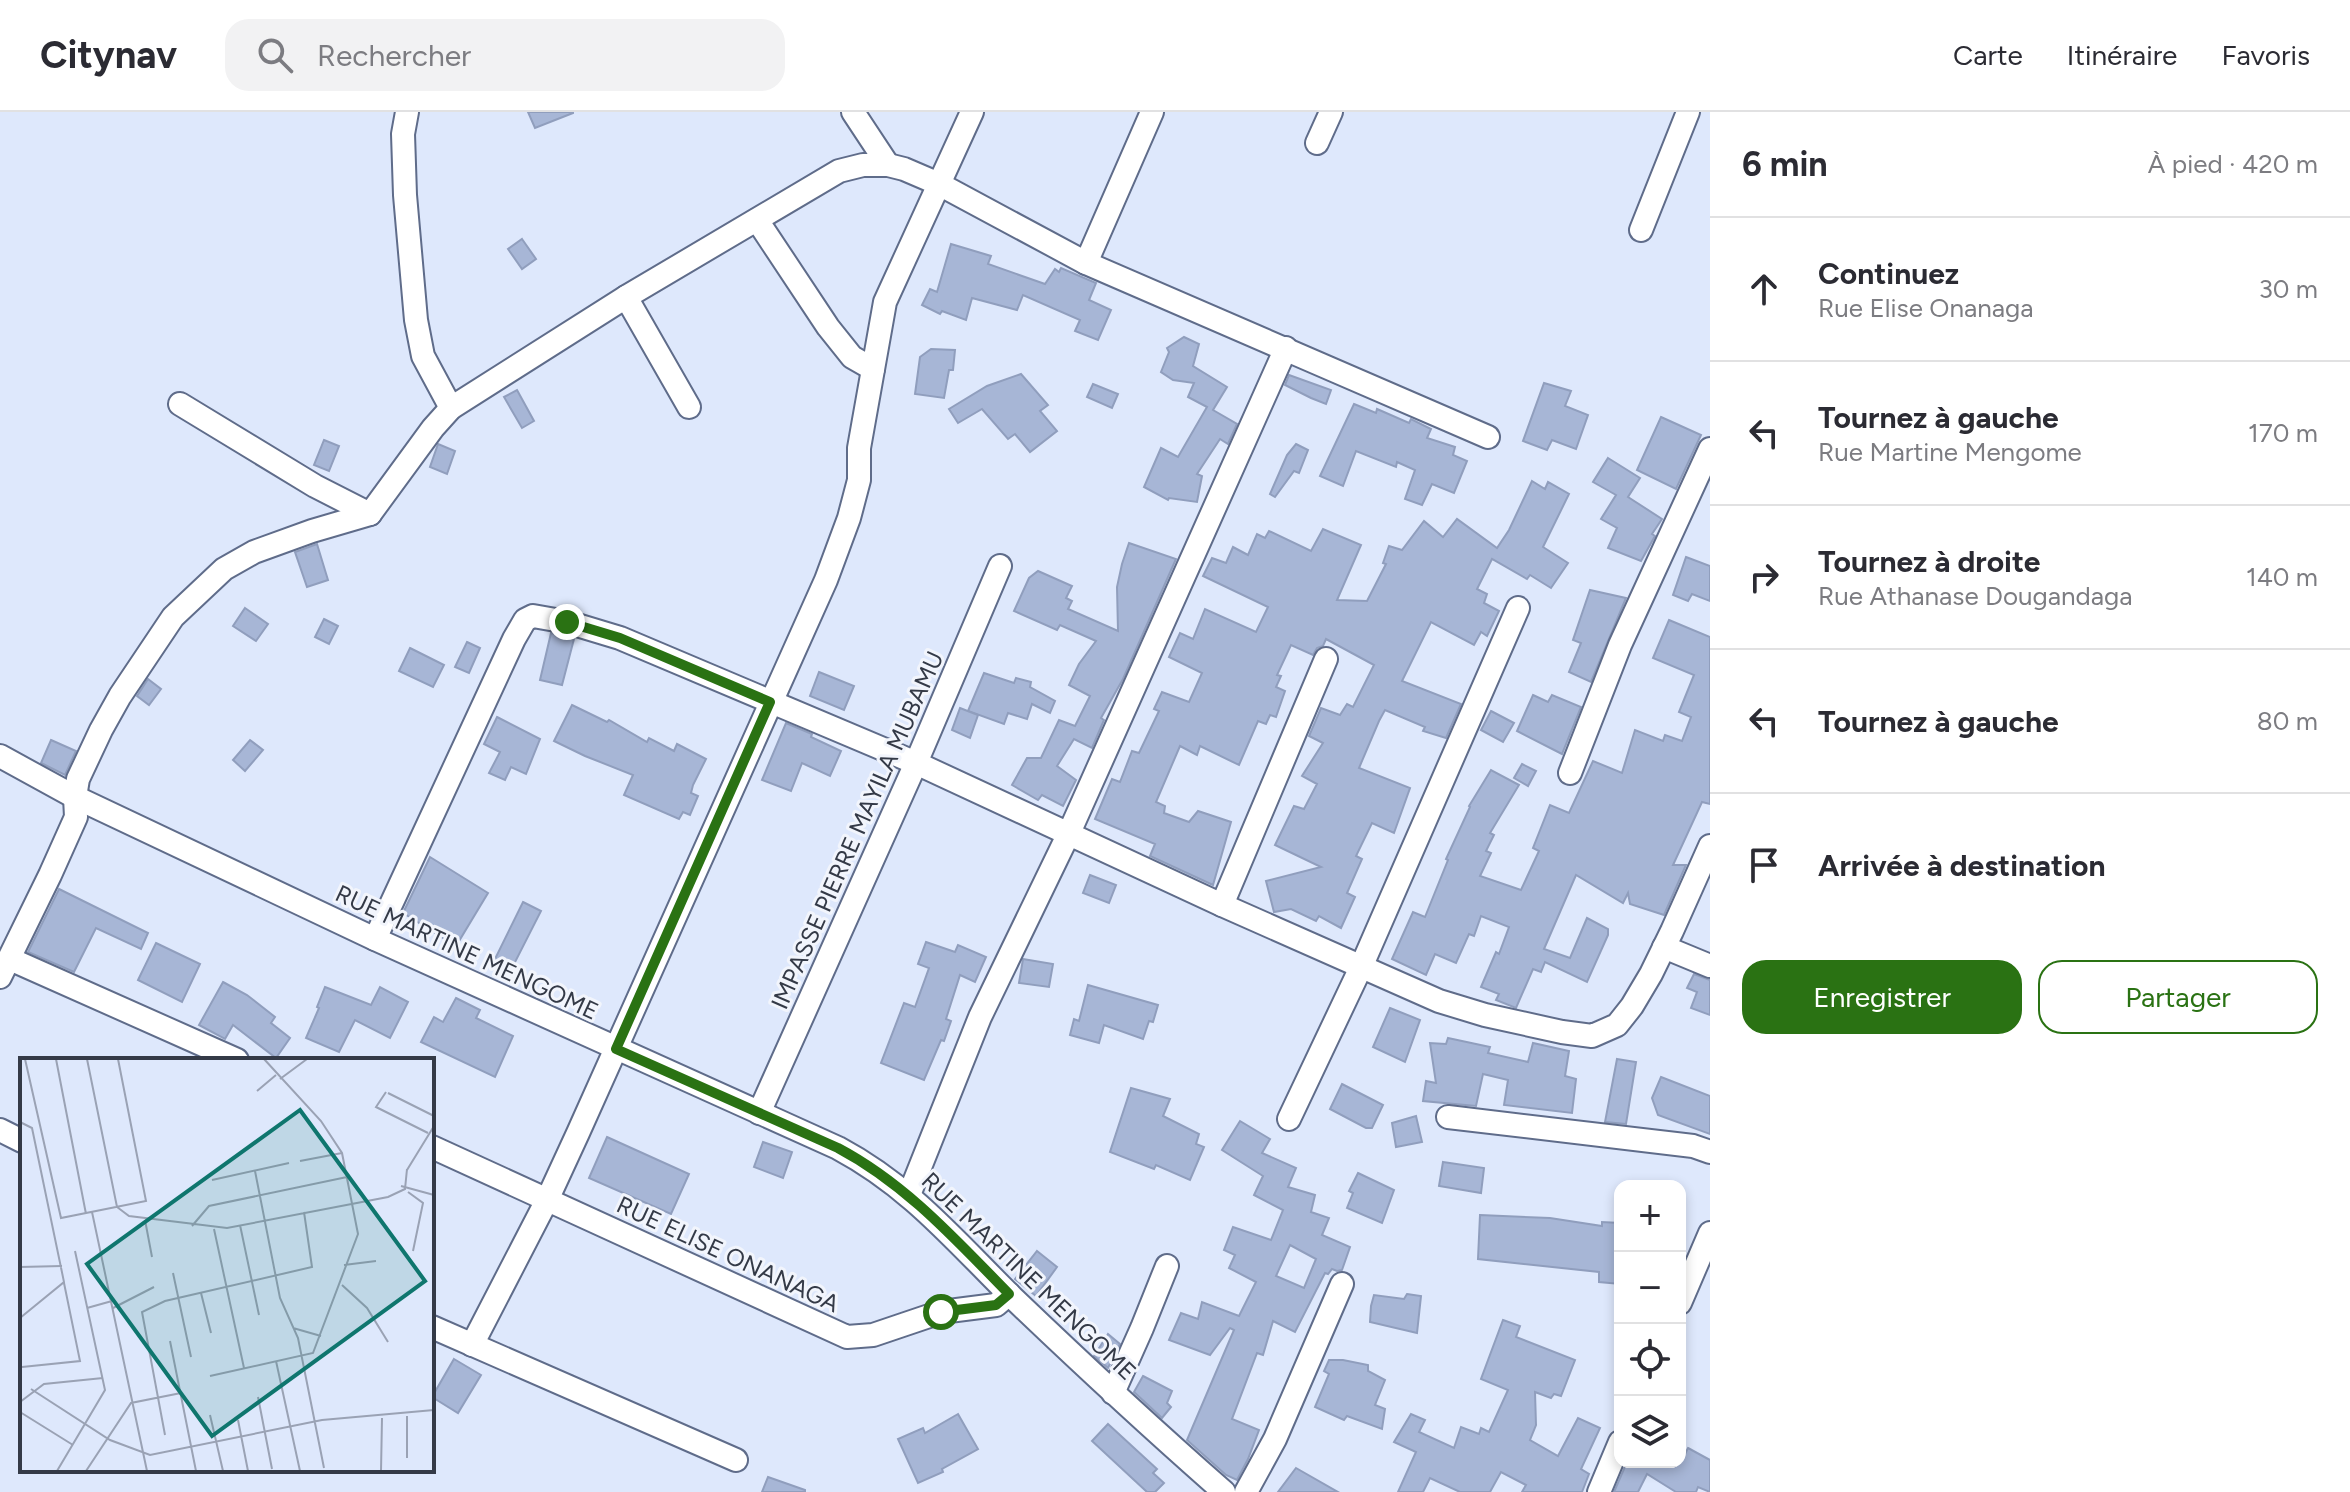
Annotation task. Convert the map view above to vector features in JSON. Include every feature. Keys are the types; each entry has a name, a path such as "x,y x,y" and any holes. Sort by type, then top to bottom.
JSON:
{"street":[{"path":"407,112 403,134 405,195 416,320 423,356 451,408"},
{"path":"853,112 888,165"},
{"path":"472,1345 548,1198 826,580 849,518 859,480 859,448 885,302 972,112"},
{"path":"1086,263 1152,112"},
{"path":"1317,143 1331,112"},
{"path":"1641,230 1688,112"},
{"path":"232,1058 5,968 76,817 78,779 101,730 141,663 173,617 224,569 254,552 370,514 451,408 626,297 839,171 863,165 888,165 904,169 939,184 1086,263 1488,437"},
{"path":"757,220 828,327 852,357 873,369"},
{"path":"626,297 689,407"},
{"path":"909,1195 980,1017 1069,833 1286,348"},
{"path":"180,404 303,479 370,514"},
{"path":"1570,773 1620,645 1709,454"},
{"name":"IMPASSE PIERRE MAYILA MUBAMU","path":"759,1113 916,763 1000,566"},
{"path":"1289,1119 1362,965 1518,608"},
{"path":"375,939 514,639 528,617 547,617 620,638 916,763 1222,905 1439,1001 1562,1032 1592,1036 1617,1025 1632,1006 1664,947 1710,846"},
{"path":"1222,905 1326,659"},
{"name":"RUE MARTINE MENGOME","path":"0,756 75,797 375,939 866,1163 909,1195 1113,1393 1224,1492"},
{"path":"1664,947 1710,966"},
{"path":"1448,1117 1693,1146 1710,1152"},
{"path":"0,1130 20,1140"},
{"name":"RUE ELISE ONANAGA","path":"434,1148 847,1337 873,1335 941,1312 996,1305 1009,1294"},
{"path":"1686,1289 1710,1233"},
{"path":"1113,1393 1167,1266"},
{"path":"1246,1492 1275,1439 1342,1284"},
{"path":"434,1328 736,1460"},
{"path":"1599,1492 1614,1456"}],"building":[{"path":"528,112 573,112 573,113 535,128"},
{"path":"522,239 536,259 522,269 508,249"},
{"path":"951,244 991,256 988,264 1045,284 1055,269 1059,272 1061,268 1096,283 1089,300 1111,310 1098,340 1075,331 1080,320 1023,295 1017,310 972,298 966,320 942,311 940,314 922,305 930,289 937,292"},
{"path":"1184,337 1199,344 1193,366 1227,387 1213,410 1237,424 1228,444 1220,439 1197,474 1202,476 1197,502 1168,500 1144,487 1161,448 1178,457 1207,407 1188,397 1194,383 1173,380 1161,372 1169,352 1167,348"},
{"path":"931,349 955,350 953,370 949,370 944,398 915,394 920,357"},
{"path":"1021,374 1048,405 1040,411 1057,431 1030,452 1015,434 1008,439 982,409 958,423 949,409 987,386"},
{"path":"1289,375 1331,390 1326,404 1285,385"},
{"path":"1544,383 1571,391 1565,406 1588,415 1576,449 1552,440 1547,450 1523,441"},
{"path":"1093,384 1118,394 1112,408 1087,397"},
{"path":"517,390 534,421 522,428 504,397"},
{"path":"1354,404 1376,413 1377,409 1409,423 1411,419 1431,429 1427,438 1455,447 1453,455 1467,461 1454,493 1432,484 1422,505 1405,499 1415,470 1397,462 1396,467 1356,451 1343,486 1320,476"},
{"path":"1661,417 1701,435 1676,489 1637,470"},
{"path":"324,440 339,446 329,471 314,465"},
{"path":"438,444 455,451 447,474 430,467"},
{"path":"1296,444 1308,450 1299,473 1294,471 1275,497 1270,494 1287,455"},
{"path":"1608,458 1640,478 1628,497 1662,519 1641,561 1608,548 1617,528 1601,519 1616,495 1593,482"},
{"path":"1532,481 1545,489 1548,482 1569,494 1543,547 1568,563 1551,588 1530,575 1527,579 1492,559 1477,589 1487,594 1484,603 1499,611 1487,636 1481,632 1474,645 1431,622 1402,681 1461,704 1446,738 1423,731 1425,727 1385,710 1379,721 1359,768 1410,788 1394,833 1372,823 1356,856 1362,859 1347,893 1355,897 1341,928 1319,916 1316,921 1291,909 1274,912 1266,881 1321,867 1275,845 1294,806 1304,809 1317,784 1302,776 1323,743 1309,736 1321,708 1340,715 1347,704 1353,707 1374,665 1326,639 1313,655 1291,645 1277,675 1281,676 1276,687 1285,691 1276,717 1270,715 1266,724 1258,721 1239,765 1200,746 1197,755 1180,746 1156,802 1165,806 1164,813 1189,822 1198,811 1231,822 1213,885 1150,856 1155,844 1095,819 1112,779 1120,782 1132,751 1139,753 1159,711 1154,709 1162,692 1189,702 1202,673 1169,657 1180,633 1193,639 1205,609 1256,632 1268,607 1203,576 1212,558 1226,563 1233,547 1248,555 1257,534 1265,538 1269,531 1311,551 1323,529 1361,545 1337,600 1367,601 1386,564 1383,563 1389,546 1402,550 1424,521 1443,537 1457,519 1497,548"},
{"path":"1129,543 1176,559 1123,679 1101,718 1104,720 1092,748 1074,739 1057,766 1076,780 1063,806 1042,795 1038,800 1012,785 1027,758 1041,758 1059,720 1075,726 1090,696 1069,685 1079,664 1096,641 1060,625 1057,630 1014,611 1029,578 1038,571 1072,586 1066,598 1072,601 1068,609 1118,631 1117,587"},
{"path":"317,544 328,580 307,587 295,552"},
{"path":"1686,557 1710,566 1710,601 1692,594 1688,601 1673,595"},
{"path":"1590,590 1626,598 1591,682 1569,672 1581,643 1573,640"},
{"path":"245,608 268,624 256,641 233,626"},
{"path":"324,619 338,626 329,644 315,637"},
{"path":"1669,620 1710,637 1710,804 1702,802 1673,865 1686,865 1664,915 1630,904 1628,893 1623,903 1576,875 1544,949 1570,958 1587,918 1608,929 1587,982 1545,962 1541,972 1533,969 1516,1008 1496,1000 1499,994 1481,987 1509,927 1481,916 1474,936 1469,934 1456,963 1435,954 1426,975 1392,959 1413,912 1425,917 1469,806 1491,770 1519,785 1490,833 1494,835 1486,851 1491,853 1480,876 1521,890 1539,851 1533,848 1550,805 1569,813 1593,761 1622,773 1635,730 1663,741 1665,735 1682,741 1691,717 1679,712 1694,675 1653,658"},
{"path":"551,633 574,639 562,685 540,680"},
{"path":"467,642 480,648 469,673 455,667"},
{"path":"410,648 444,665 433,687 399,671"},
{"path":"819,672 854,686 844,710 810,696"},
{"path":"984,673 1014,683 1016,678 1031,682 1030,687 1055,701 1050,713 1032,704 1027,719 1008,713 1004,724 968,711"},
{"path":"148,679 161,689 149,705 137,696"},
{"path":"1533,695 1548,702 1552,695 1581,707 1562,754 1517,731"},
{"path":"572,705 607,722 609,720 647,742 649,738 674,751 677,744 706,759 693,785 691,793 698,796 690,815 683,812 679,819 624,795 633,775 554,741"},
{"path":"960,708 978,715 970,738 952,730"},
{"path":"1491,711 1514,723 1503,742 1481,730"},
{"path":"497,717 540,739 526,774 511,767 505,780 489,773 500,752 484,744"},
{"path":"786,723 841,751 830,776 802,763 791,791 762,780"},
{"path":"51,740 76,751 65,775 41,763"},
{"path":"250,740 263,750 245,771 233,760"},
{"path":"1522,764 1536,771 1528,786 1514,778"},
{"path":"430,857 488,893 456,946 403,913"},
{"path":"1090,875 1116,885 1109,903 1083,893"},
{"path":"59,889 148,933 141,949 96,928 74,972 28,952"},
{"path":"523,902 541,911 509,974 492,965"},
{"path":"926,942 955,952 958,945 986,957 975,982 960,975 946,1019 951,1021 924,1080 881,1063 904,1003 915,1007 929,968 918,964"},
{"path":"156,943 200,964 182,1002 138,980"},
{"path":"1023,959 1053,964 1049,987 1019,983"},
{"path":"1694,974 1710,980 1710,1015 1691,1008 1697,992 1687,988"},
{"path":"223,982 247,995 275,1017 271,1023 290,1038 276,1058 233,1025 225,1039 199,1025"},
{"path":"1088,985 1158,1005 1143,1039 1104,1025 1099,1043 1070,1035 1074,1019 1079,1021"},
{"path":"325,987 371,1005 380,987 408,1002 390,1038 355,1020 339,1052 306,1038"},
{"path":"456,998 480,1010 476,1018 513,1036 495,1077 421,1042 434,1017 443,1022"},
{"path":"1390,1008 1420,1020 1405,1062 1373,1047"},
{"path":"1448,1038 1490,1047 1488,1053 1528,1062 1533,1043 1569,1051 1565,1076 1576,1079 1572,1113 1504,1105 1508,1080 1483,1074 1476,1106 1423,1101 1426,1081 1436,1083 1430,1043 1446,1044"},
{"path":"1617,1059 1636,1062 1626,1124 1605,1122"},
{"path":"1661,1077 1710,1096 1710,1134 1658,1115 1652,1098"},
{"path":"1342,1084 1383,1105 1372,1128 1366,1128 1330,1109"},
{"path":"1131,1088 1170,1099 1163,1116 1199,1134 1196,1144 1204,1147 1190,1180 1156,1165 1154,1169 1110,1152"},
{"path":"1416,1116 1422,1142 1396,1147 1392,1123"},
{"path":"1240,1121 1270,1139 1262,1153 1296,1168 1288,1187 1315,1195 1311,1212 1329,1218 1322,1235 1350,1247 1342,1270 1332,1269 1325,1273 1295,1332 1273,1321 1263,1355 1257,1353 1232,1419 1259,1430 1237,1480 1226,1475 1187,1440 1234,1330 1230,1328 1210,1355 1169,1340 1181,1313 1198,1319 1202,1302 1239,1316 1256,1282 1229,1268 1235,1255 1224,1250 1233,1227 1271,1240 1283,1210 1254,1195 1263,1176 1222,1150","holes":["1290,1245 1316,1259 1304,1288 1276,1276"]},
{"path":"607,1137 689,1174 671,1214 589,1178"},
{"path":"763,1142 792,1152 783,1178 754,1167"},
{"path":"1443,1162 1484,1168 1481,1193 1439,1186"},
{"path":"1358,1173 1394,1190 1382,1223 1347,1208 1353,1193 1349,1191"},
{"path":"1480,1215 1550,1218 1602,1226 1602,1222 1614,1223 1614,1283 1599,1282 1599,1272 1478,1259"},
{"path":"1037,1251 1057,1267 1036,1296 1015,1279"},
{"path":"1407,1294 1421,1296 1417,1333 1370,1322 1374,1295 1404,1299"},
{"path":"1503,1320 1520,1326 1516,1337 1575,1360 1561,1396 1554,1394 1551,1398 1535,1392 1536,1425 1530,1440 1558,1456 1578,1418 1600,1428 1581,1469 1589,1474 1582,1492 1522,1492 1526,1485 1501,1472 1490,1492 1460,1492 1430,1478 1423,1492 1398,1492 1416,1452 1394,1442 1411,1414 1425,1420 1419,1432 1454,1448 1461,1427 1479,1434 1481,1428 1489,1432 1508,1390 1481,1379"},
{"path":"1108,1334 1120,1344 1108,1368 1094,1356"},
{"path":"454,1359 481,1375 458,1413 434,1398"},
{"path":"1329,1360 1368,1365 1368,1371 1385,1380 1375,1405 1385,1409 1382,1429 1347,1416 1344,1420 1315,1407 1329,1374 1324,1371"},
{"path":"1143,1376 1172,1391 1167,1403 1171,1407 1162,1418 1134,1392"},
{"path":"958,1414 978,1449 942,1469 943,1472 918,1483 898,1439 923,1428 925,1433"},
{"path":"1108,1424 1157,1469 1153,1473 1164,1483 1155,1492 1147,1492 1092,1441"},
{"path":"1688,1448 1710,1460 1710,1492 1698,1487 1696,1492 1676,1492 1647,1474 1638,1492 1614,1492 1624,1468 1686,1468"},
{"path":"1296,1468 1338,1492 1278,1492"},
{"path":"768,1477 805,1490 805,1492 762,1492"}],"route":[{"path":"567,622 620,638 770,702 616,1049 838,1148 866,1163 909,1195 1009,1294 996,1305 941,1312"}]}
